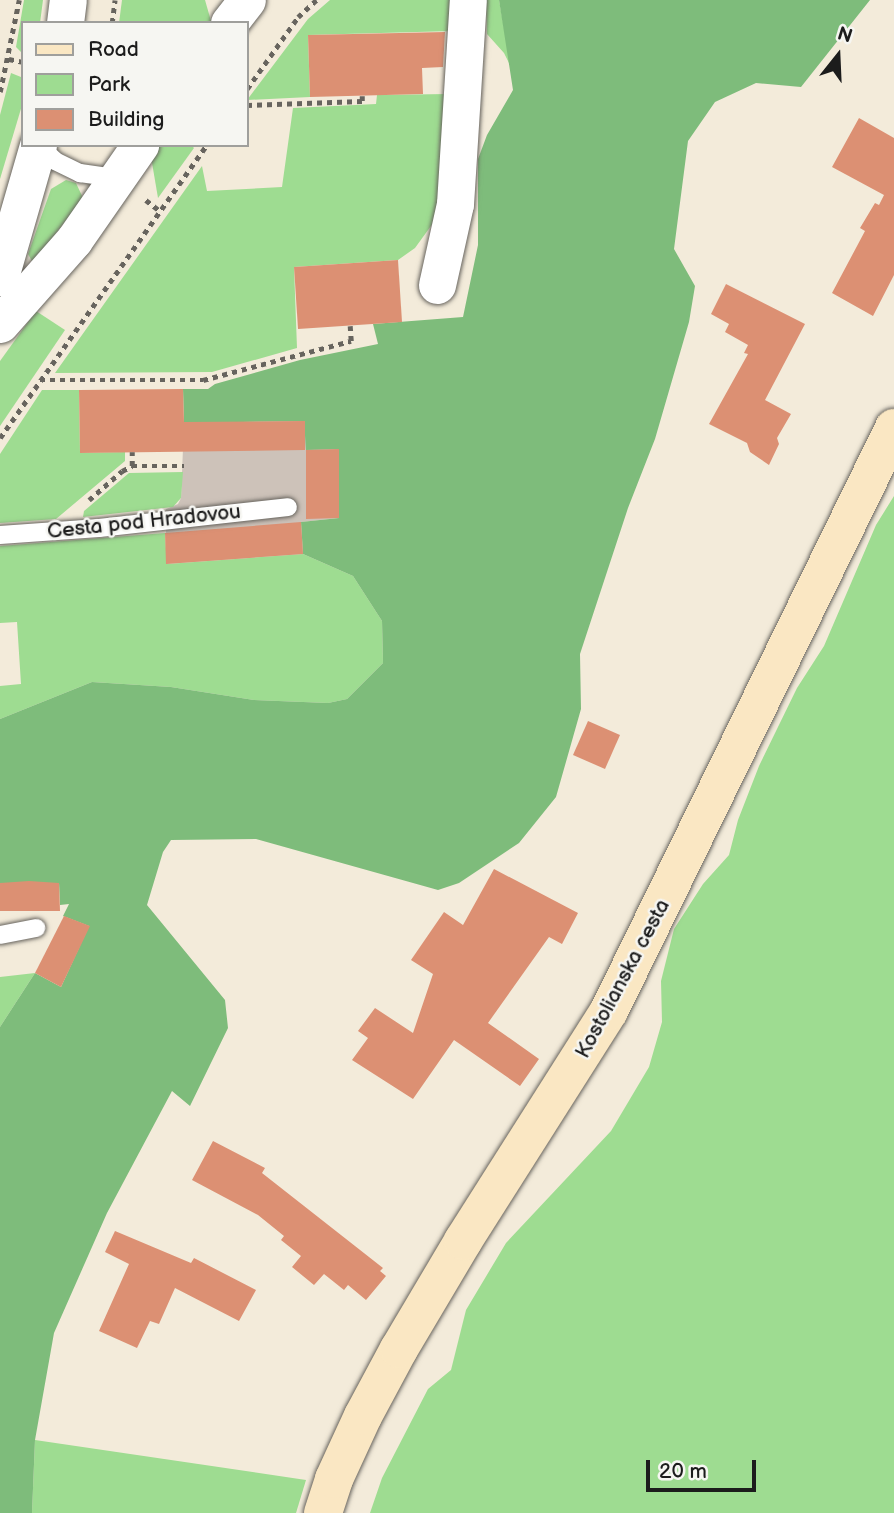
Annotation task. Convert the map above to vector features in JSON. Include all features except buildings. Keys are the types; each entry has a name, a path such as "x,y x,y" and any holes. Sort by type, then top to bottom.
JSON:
{"street":[{"path":"65,21 68,0"},
{"path":"231,21 247,0"},
{"path":"437,285 449,244 455,204 468,0"},
{"path":"0,277 37,147"},
{"path":"0,324 74,240 139,147"},
{"name":"Kostolianska cesta","path":"323,1513 357,1429 399,1349 463,1241 609,1011 894,428"}],"lane":[{"path":"40,147 55,161 80,173 117,178"},
{"name":"Cesta pod Hradovou","path":"0,535 288,507"},
{"path":"0,935 36,928"}],"path":[{"path":"0,92 9,59 19,0"},
{"path":"112,21 115,0"},
{"path":"248,88 298,17 316,0"},
{"path":"9,59 21,62"},
{"path":"248,105 362,101 362,96"},
{"path":"0,438 206,147"},
{"path":"39,380 203,380 351,341 350,326"},
{"path":"132,452 132,466"},
{"path":"68,530 73,515 122,471 132,466 184,466"}],"shaded area":[{"path":"305,421 339,449 339,518 301,522 303,554 166,564 166,509 178,504 181,498 184,423"}],"green space":[{"path":"24,0 43,0 40,21 21,21 21,52 16,47"},
{"path":"122,0 205,0 211,21 119,21"},
{"path":"330,0 455,0 453,31 308,35 310,97 248,100 308,19"},
{"path":"486,0 499,0 511,67 504,53 487,34"},
{"path":"499,0 870,0 801,87 756,83 715,102 688,141 674,249 695,286 689,322 655,439 628,508 580,654 581,709 556,797 519,843 459,883 438,890 256,839 171,840 163,852 147,905 225,1000 228,1028 190,1106 172,1091 107,1213 54,1333 35,1440 32,1513 0,1513 0,1027 35,973 61,987 89,926 63,916 69,904 60,905 59,883 0,883 0,719 92,682 171,687 254,700 328,703 347,699 383,663 382,621 353,576 303,554 301,522 339,518 338,449 306,450 304,421 184,423 183,389 208,389 215,384 300,360 378,344 373,324 463,317 478,245 478,159 487,135 513,90"},
{"path":"11,73 21,77 21,109 0,179 0,115"},
{"path":"448,94 436,219 415,248 398,260 294,267 297,348 212,372 55,373 202,166 207,191 282,187 293,108 376,104 377,95"},
{"path":"153,147 194,148 158,198 150,151"},
{"path":"66,180 76,183 83,198 33,263 28,254 51,189"},
{"path":"36,311 65,330 0,426 0,361"},
{"path":"42,390 79,390 80,453 125,452 125,461 56,519 0,523 0,454"},
{"path":"183,472 181,498 173,507 83,517 84,511 129,473"},
{"path":"894,496 894,1513 370,1513 382,1478 428,1389 451,1370 466,1310 506,1243 611,1131 649,1067 662,1022 661,981 674,929 703,884 729,855 738,820 759,766 797,688 824,646 876,525"},
{"path":"165,533 167,564 303,554 353,576 382,621 383,663 347,699 328,703 254,700 171,687 92,682 0,719 0,686 21,684 17,622 0,623 0,546"},
{"path":"35,973 0,1027 0,977"},
{"path":"35,1440 306,1480 296,1513 32,1513"}]}
